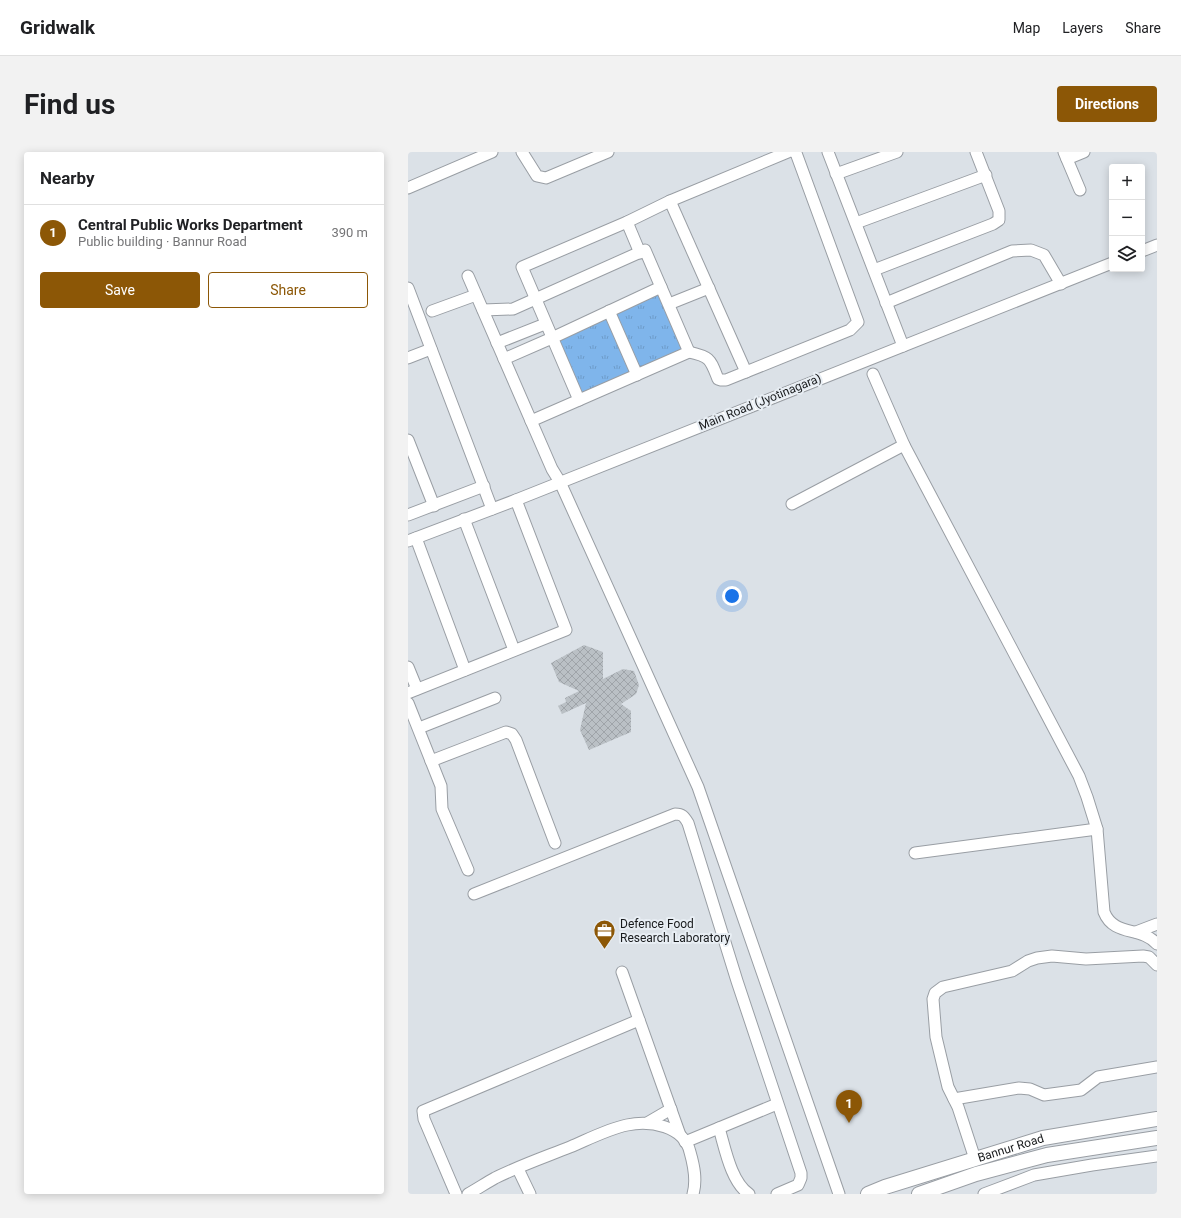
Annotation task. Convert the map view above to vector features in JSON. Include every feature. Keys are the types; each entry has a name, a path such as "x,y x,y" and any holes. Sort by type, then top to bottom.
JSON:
{"main road":[{"name":"Bannur Road","path":"868,1194 1043,1138 1157,1119"},
{"path":"919,1194 976,1174 1047,1155 1157,1138"}],"street":[{"path":"408,188 492,152"},
{"path":"522,152 537,176 546,178 608,152"},
{"path":"578,400 522,267 627,222 670,201 788,152"},
{"path":"531,421 689,352 700,354 709,359 718,378 721,380 726,380 850,330 858,322 796,153 794,152"},
{"path":"828,152 903,346"},
{"path":"836,174 897,152"},
{"path":"874,270 996,222 1000,216 999,211 976,152"},
{"path":"1080,190 1066,155 1084,152"},
{"path":"856,223 986,175"},
{"path":"670,201 746,372"},
{"path":"627,222 640,253"},
{"path":"1145,250 1157,245"},
{"path":"483,310 513,309 645,250 689,352"},
{"path":"886,303 1012,251 1031,250 1044,255 1061,284"},
{"name":"Main Road (Jyotinagara)","path":"412,539 516,500 1109,264"},
{"path":"468,276 552,469 560,482 698,787 839,1194"},
{"path":"504,359 661,287"},
{"path":"408,288 492,509"},
{"path":"669,304 709,288"},
{"path":"432,312 476,295"},
{"path":"609,311 636,375"},
{"path":"497,343 545,324"},
{"path":"408,358 431,349"},
{"path":"873,374 904,445 1079,776 1097,829 1104,912 1111,923 1116,927 1147,936 1157,944"},
{"path":"408,440 434,506"},
{"path":"792,504 904,445"},
{"path":"408,515 484,486"},
{"path":"408,667 413,691 566,630 516,500"},
{"path":"464,519 514,650"},
{"path":"412,539 465,670"},
{"path":"418,728 495,698"},
{"path":"408,703 440,786 442,809 468,870"},
{"path":"431,761 506,732 512,734 516,740 555,843"},
{"path":"474,894 675,814 681,814 685,817 688,822 801,1178 798,1185 777,1194"},
{"path":"915,853 1097,829"},
{"path":"1136,932 1157,924"},
{"path":"975,1159 954,1098 948,1087 936,1037 933,999 935,993 943,987 1012,971 1028,961 1052,956 1086,959 1143,956 1149,957 1157,965"},
{"path":"622,972 671,1109 683,1139 689,1147 694,1167 696,1186 692,1194"},
{"path":"456,1194 424,1119 423,1111 639,1020"},
{"path":"954,1098 1019,1088 1030,1089 1044,1095 1081,1090 1098,1077 1157,1067"},
{"path":"683,1139 719,1128 777,1104"},
{"path":"647,1123 671,1109"},
{"path":"468,1194 494,1178 606,1131 628,1124 647,1123 665,1126 683,1139"},
{"path":"719,1128 732,1170 740,1186 749,1194"},
{"path":"984,1194 1034,1175 1157,1156"},
{"path":"518,1169 530,1194"}],"green space":[{"path":"658,294 682,350 640,369 615,312"},
{"path":"606,317 630,372 581,394 556,339"}],"building":[{"path":"584,645 603,652 603,679 623,669 634,671 639,685 636,694 621,704 631,711 631,732 589,750 580,730 586,703 562,714 558,706 566,702 565,698 579,691 559,682 551,663"}],"place":[{"name":"Defence Food Research Laboratory","path":"605,950"},
{"name":"Central Public Works Department","path":"849,1123"}]}
